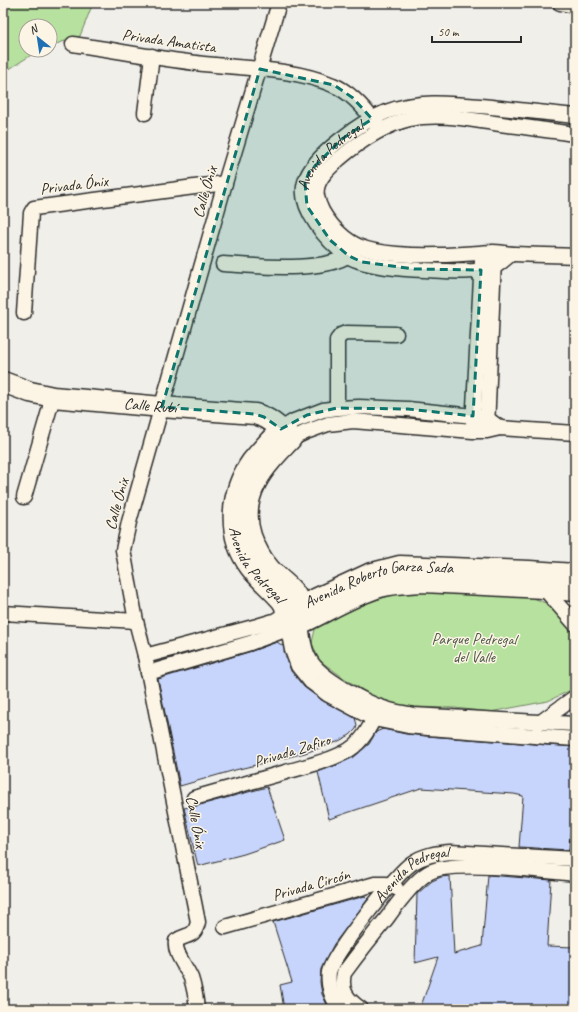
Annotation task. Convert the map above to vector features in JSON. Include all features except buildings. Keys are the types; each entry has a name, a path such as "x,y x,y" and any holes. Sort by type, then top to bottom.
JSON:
{"street":[{"name":"Calle Ónix","path":"197,1009 191,978 178,954 175,945 176,941 180,938 191,936 196,930 198,922 145,656 136,621 123,550 225,183 279,3"},
{"path":"560,3 575,6"},
{"name":"Privada Amatista","path":"73,44 196,63 260,69 302,76 334,85 354,98 380,131"},
{"path":"145,113 152,56"},
{"name":"Avenida Pedregal","path":"575,116 445,103 424,104 401,108 386,112 355,129 328,151 309,172 304,183 304,198 319,228 330,240 353,251 378,251 438,256 488,253 575,256"},
{"name":"Avenida Pedregal","path":"488,268 469,271 439,271 386,267 362,262 326,217 318,201 317,187 327,171 341,158 380,131 410,119 440,117 473,120 575,134"},
{"name":"Privada Ónix","path":"24,313 31,213 34,208 225,183"},
{"path":"224,264 292,267 328,263 353,251"},
{"path":"488,253 491,426 575,433"},
{"path":"488,268 511,254"},
{"path":"472,431 488,268"},
{"path":"337,408 337,340 340,335 346,333 396,334"},
{"name":"Calle Rubí","path":"3,382 30,392 53,397 255,414 273,422 286,434"},
{"path":"24,497 53,397"},
{"name":"Avenida Pedregal","path":"491,426 473,416 408,409 358,407 337,408 307,415 294,421 286,434 257,455 244,475 234,503 233,521 238,546 250,567 282,601 294,618 292,650 298,666 311,682 328,694 376,713 421,728 575,739"},
{"name":"Avenida Pedregal","path":"286,434 306,432 328,424 353,422 472,431 491,426"},
{"name":"Avenida Roberto Garza Sada","path":"148,673 250,643 369,574 400,566 540,577 573,589"},
{"path":"540,577 575,624"},
{"path":"3,613 136,621"},
{"name":"Avenida Roberto Garza Sada","path":"145,656 257,626 294,618"},
{"path":"521,735 575,697"},
{"name":"Avenida Pedregal","path":"376,713 388,710 413,715 540,722 572,720"},
{"name":"Privada Zafiro","path":"194,798 335,757 350,749 360,741 376,713"},
{"name":"Avenida Pedregal","path":"545,737 572,720"},
{"name":"Avenida Pedregal","path":"340,1009 331,994 329,971 338,953 390,885 411,864 423,857 440,853 575,859"},
{"name":"Avenida Pedregal","path":"361,1009 350,1001 342,986 344,973 405,894 427,873 448,867 475,867 575,874"},
{"name":"Privada Circón","path":"225,927 375,884 381,883 390,885"},
{"path":"390,885 405,894"}],"highlighted area":[{"path":"260,69 334,85 353,98 372,119 342,139 309,172 305,183 307,206 330,240 349,256 362,262 414,269 481,270 473,416 408,409 337,408 307,415 281,429 264,417 255,414 162,407"}],"green space":[{"path":"3,3 93,3 80,36 58,43 58,18 18,18 18,58 26,58 3,73"},
{"name":"Parque Pedregal del Valle","path":"440,588 527,595 550,605 573,630 575,635 575,688 548,701 490,712 455,708 411,707 375,698 319,660 312,643 315,629 335,616 361,605 401,592"}]}
